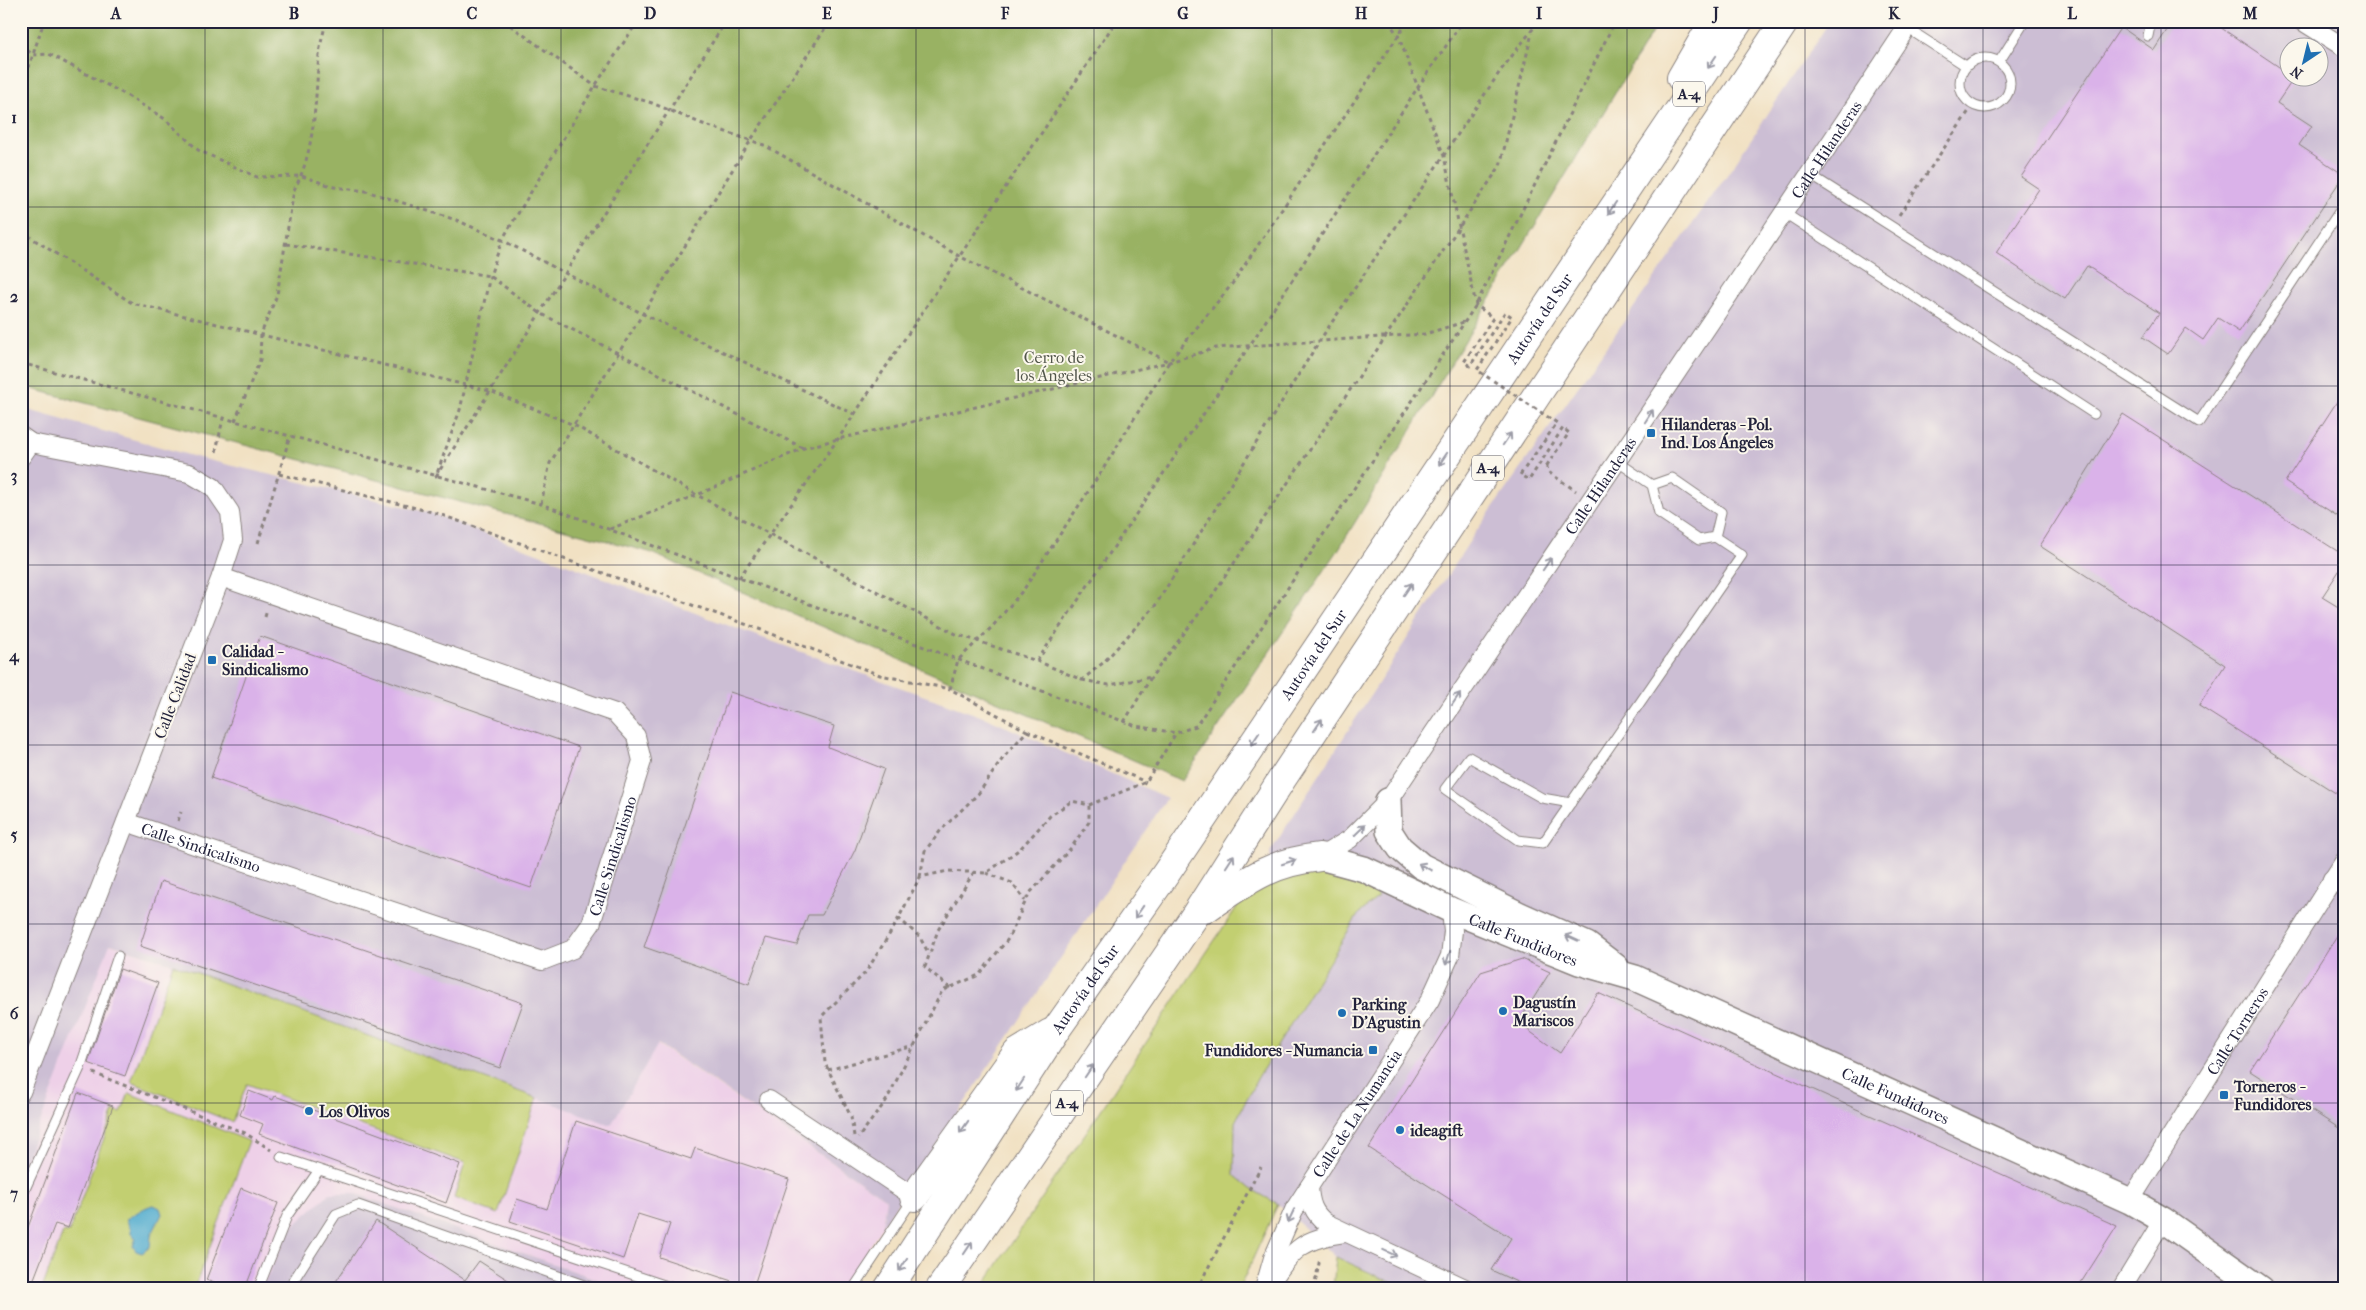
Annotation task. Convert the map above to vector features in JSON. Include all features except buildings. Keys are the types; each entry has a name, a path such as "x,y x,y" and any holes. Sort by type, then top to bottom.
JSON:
{"highway":[{"path":"1640,167 1685,70 1714,21"},
{"name":"Autovía del Sur","path":"888,1289 1056,1030 1167,872 1739,21"},
{"name":"A-4","path":"940,1289 1194,917 1293,763 1784,21"},
{"path":"1194,917 1260,872 1294,859 1320,856"},
{"path":"914,1197 1017,1053 1056,1030"}],"street":[{"path":"2302,21 2345,48"},
{"name":"Calle Hilanderas","path":"1320,856 1350,839 1388,801 1589,500 1618,462 1909,25"},
{"name":"Calle Calidad","path":"21,1092 221,576 233,540 230,512 213,487 189,473 24,445"},
{"name":"Calle Sindicalismo","path":"126,822 542,961 573,949 591,924 642,761 636,736 615,713 221,576"},
{"name":"Calle Fundidores","path":"1388,801 1389,830 1400,848 1421,866 1471,889 1520,915 1587,945 1626,975"},
{"name":"Calle Fundidores","path":"1320,856 1364,869 1451,910 1579,962 1626,975 2130,1201 2163,1220 2261,1289"},
{"name":"Calle Torneros","path":"2130,1201 2338,884 2345,860"},
{"name":"Calle Fundidores","path":"1451,910 1463,891 1471,889"},
{"name":"Calle de La Numancia","path":"1266,1289 1273,1258 1294,1210 1430,1000 1450,956 1453,931 1451,910"},
{"path":"769,1100 914,1197"},
{"path":"1309,1187 1310,1202 1316,1215 1345,1233 1467,1289"},
{"path":"2121,1289 2163,1220"},
{"path":"1266,1289 1284,1262 1299,1247 1318,1239 1345,1233"}],"lane":[{"path":"1998,62 2024,21"},
{"path":"2148,36 2151,21"},
{"path":"1909,25 1966,66"},
{"path":"1985,58 1998,62 2009,76 2008,92 2004,100 1990,108 1973,105 1967,101 1960,87 1960,80 1966,66 1985,58"},
{"path":"1809,174 2198,422 2345,203"},
{"path":"1783,212 2094,414"},
{"path":"1571,803 1542,798 1469,757 1445,789 1518,840 1543,843 1571,803 1742,555 1715,537 1699,540 1659,513 1652,485 1618,462"},
{"path":"1652,485 1672,478 1721,512 1715,537"},
{"path":"21,1198 80,1068 118,956"},
{"path":"281,1157 676,1289"},
{"path":"258,1289 287,1216 319,1170"},
{"path":"853,1289 914,1197"},
{"path":"288,1289 336,1214 358,1205 595,1289"}],"path":[{"path":"21,90 44,21"},
{"path":"235,421 260,360 261,334 277,296 294,190 302,176 317,104 319,53 326,21"},
{"path":"504,21 595,86 669,110 764,145 960,256 1169,362"},
{"path":"436,476 460,410 490,276 502,240 595,86 638,21"},
{"path":"436,476 726,21"},
{"path":"541,504 550,463 751,140 830,21"},
{"path":"739,578 838,439 1116,21"},
{"path":"1388,21 1398,35 1444,156 1476,305 1493,318 1464,362 1470,366 1506,312 1512,317 1477,370 1557,423 1520,475 1529,480 1564,428 1570,433 1547,465 1547,471 1589,500"},
{"path":"950,689 958,660 992,627 1024,589 1103,469 1169,362 1232,284 1408,21"},
{"path":"1037,661 1250,345 1463,21"},
{"path":"1082,680 1104,662 1156,606 1320,340 1501,70 1539,21"},
{"path":"21,363 541,504 1124,722 1176,733 1196,726 1476,305 1614,21"},
{"path":"1124,722 1152,676 1210,599 1388,336 1500,166 1532,32"},
{"path":"21,45 33,55 49,54 126,95 165,119 198,150 257,177 302,176 334,187 366,191 456,220 502,240 643,314 854,414"},
{"path":"1892,226 1973,105"},
{"path":"21,231 132,304 490,391 574,425 697,496 956,634 1037,661 1082,680 1109,685 1152,676"},
{"path":"286,244 490,276 540,313 804,448"},
{"path":"610,530 697,496 804,448 838,439 1169,362 1216,348 1425,334 1465,322"},
{"path":"216,452 223,418"},
{"path":"258,543 290,436"},
{"path":"279,474 436,513 880,675 950,689 1027,730 1146,782"},
{"path":"1027,730 1003,758 978,794 941,830 925,851 920,877 866,972 821,1017 825,1064 851,1117 856,1142 886,1101 942,991 979,976 1008,939 1029,894 1071,848 1089,822 1089,805"},
{"path":"986,873 1020,848 1050,816 1072,801 1089,805 1146,782 1176,733"},
{"path":"920,877 948,871 986,873 1012,883 1025,902"},
{"path":"950,988 925,967 938,930 974,872"},
{"path":"898,918 919,936 930,954"},
{"path":"828,1070 914,1046"},
{"path":"80,1068 245,1133 281,1157"},
{"path":"1197,1289 1261,1167"},
{"path":"1314,1289 1320,1262 1318,1239"}],"shaded area":[{"path":"1830,21 2345,21 2345,1289 1406,1289 1336,1257 1278,1204 1251,1189 1234,1175 1235,1122 1257,1079 1358,915 1378,896 1372,888 1351,880 1271,874 1270,852 1473,536 1727,175"},
{"path":"21,408 196,457 431,513 735,628 986,718 1167,798 882,1227 886,1199 658,1044 611,1125 173,964 110,944 21,1171"},
{"name":"Los Olivos","path":"109,944 173,964 610,1124 657,1044 886,1199 882,1227 843,1289 624,1289 354,1193 262,1289 21,1289 21,1171"},
{"path":"330,1193 354,1193 624,1289 262,1289 289,1230"}],"green space":[{"name":"Cerro de los Ángeles","path":"21,21 1659,21 1337,552 1182,781 649,552 21,386"},
{"path":"1319,871 1372,888 1378,897 1358,915 1257,1079 1235,1122 1234,1175 1251,1189 1278,1204 1239,1289 981,1289 1247,892 1271,874"},
{"path":"173,964 537,1098 498,1214 454,1198 465,1163 247,1084 232,1122 131,1082"},
{"path":"129,1093 249,1141 194,1289 42,1289 63,1232 69,1232 114,1111 121,1113"},
{"path":"1336,1257 1406,1289 1333,1289"}],"water":[{"path":"154,1205 160,1208 162,1214 151,1236 150,1247 142,1253 136,1251 133,1246 136,1238 131,1234 126,1219"}],"place":[{"name":"Hilanderas - Pol. Ind. Los Ángeles","path":"1651,433"},
{"name":"Calidad - Sindicalismo","path":"212,660"},
{"name":"Dagustín Mariscos","path":"1503,1011"},
{"name":"Parking D'Agustin","path":"1342,1013"},
{"name":"Fundidores - Numancia","path":"1373,1050"},
{"name":"Torneros - Fundidores","path":"2224,1095"},
{"name":"Los Olivos","path":"309,1111"},
{"name":"ideagift","path":"1400,1130"}]}
